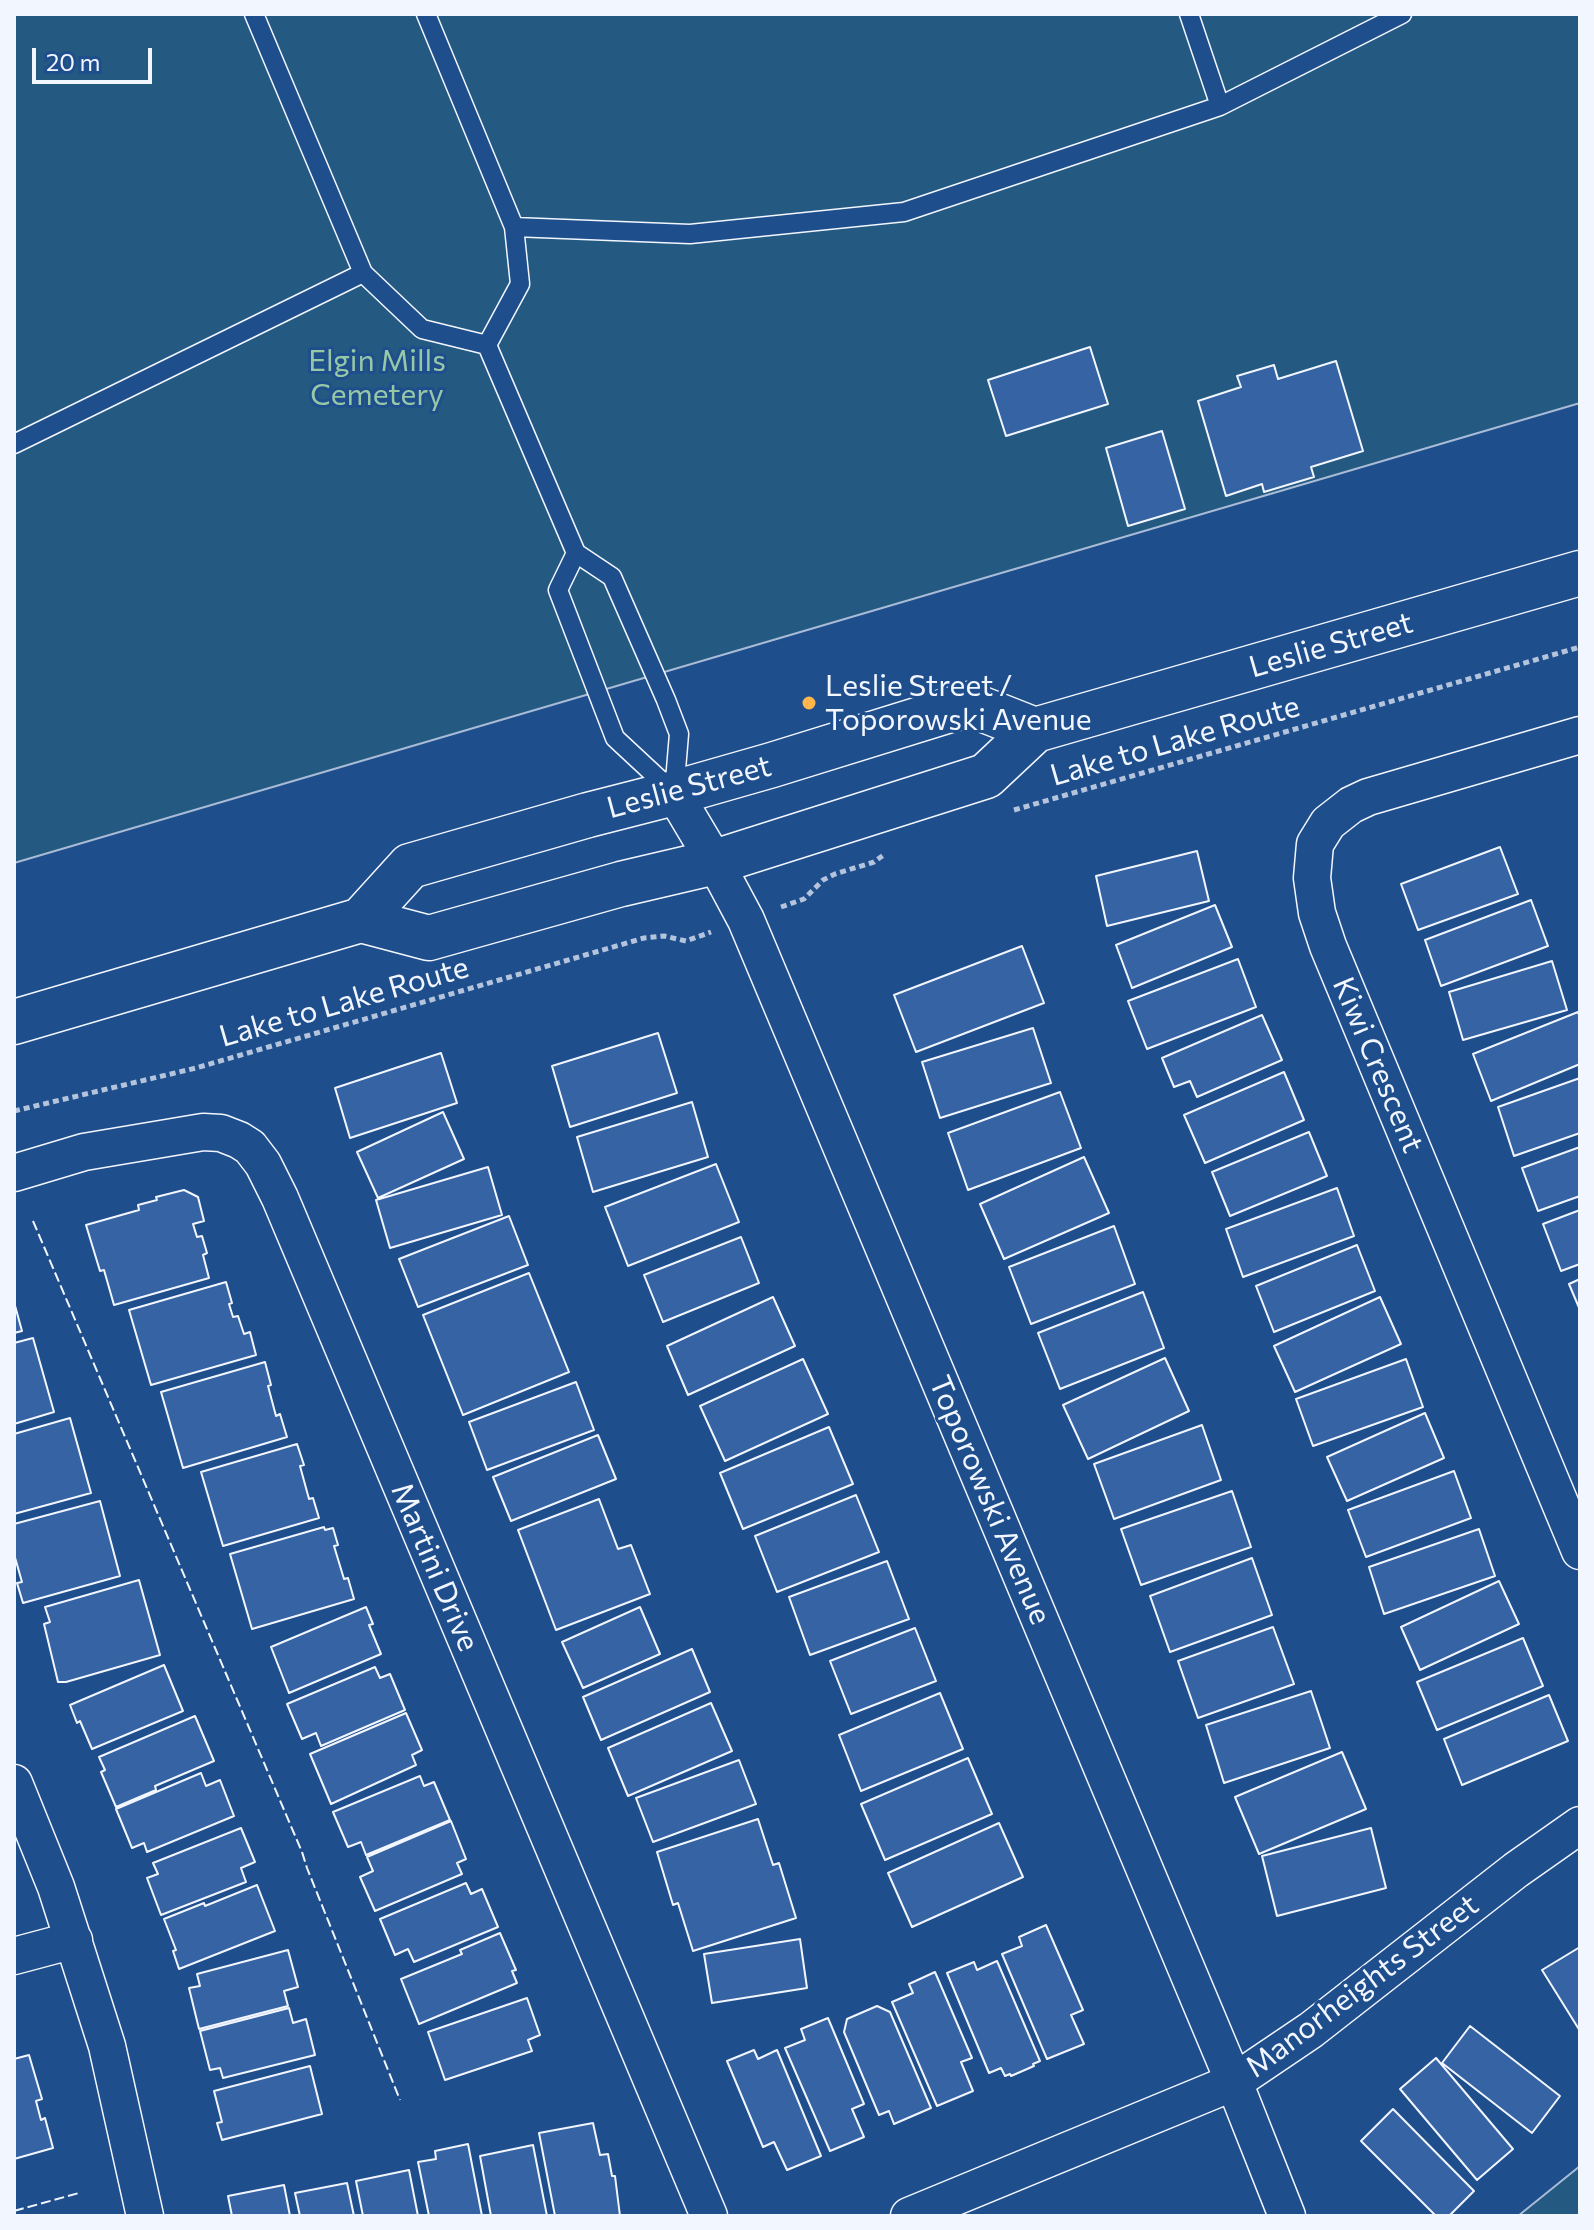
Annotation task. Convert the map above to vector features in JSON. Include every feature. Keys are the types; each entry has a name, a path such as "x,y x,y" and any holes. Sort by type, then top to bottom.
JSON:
{"main road":[{"name":"Leslie Street","path":"1035,730 969,704 674,793 410,866 361,920 429,938 621,884 715,862 986,776 1035,730 1580,573"},
{"path":"14,1022 361,920"}],"street":[{"name":"Kiwi Crescent","path":"1580,735 1368,797 1351,805 1328,823 1315,844 1312,878 1317,913 1328,946 1580,1551"},
{"name":"Toporowski Avenue","path":"674,793 746,920 1234,2082 1287,2216"},
{"name":"Martini Drive","path":"14,1173 84,1152 203,1132 221,1133 239,1140 250,1147 263,1164 709,2216"},
{"path":"14,1783 48,1864 107,2046 145,2216"},
{"name":"Manorheights Street","path":"909,2216 1234,2082 1311,2030 1516,1870 1580,1825"},
{"path":"14,1956 74,1940"}],"lane":[{"path":"254,14 363,273 422,329 487,345"},
{"path":"426,14 514,227 520,284 487,345"},
{"path":"1189,14 1220,106"},
{"path":"514,227 690,234 904,212 1220,106 1402,14"},
{"path":"14,444 363,273"},
{"path":"487,345 576,553 612,577 670,711 679,734 674,793"},
{"path":"576,553 558,590 615,738 674,793"}],"path":[{"name":"Lake to Lake Route","path":"1006,812 1580,647"},
{"path":"794,903 804,899 823,880 874,862 893,849"},
{"name":"Lake to Lake Route","path":"14,1111 196,1068 644,938 664,936 686,941"}],"green space":[{"name":"Elgin Mills Cemetery","path":"14,14 1580,14 1580,403 14,863"},
{"path":"1580,2166 1580,2216 1518,2216"}],"building":[{"path":"1090,347 1108,404 1006,436 988,380"},
{"path":"1336,361 1363,451 1311,467 1314,477 1264,492 1262,484 1226,496 1198,401 1241,387 1237,376 1274,365 1278,379"},
{"path":"1162,431 1185,509 1128,526 1106,448"},
{"path":"1500,847 1518,894 1418,930 1401,884"},
{"path":"1197,851 1209,901 1107,926 1096,876"},
{"path":"1531,900 1548,946 1441,986 1425,940"},
{"path":"1215,905 1232,947 1132,988 1116,945"},
{"path":"1022,946 1044,1003 916,1052 894,995"},
{"path":"1238,959 1256,1007 1147,1049 1128,1001"},
{"path":"1552,961 1567,1010 1463,1040 1449,992"},
{"path":"1578,1012 1580,1064 1491,1101 1473,1054"},
{"path":"1262,1015 1282,1060 1197,1097 1190,1081 1174,1087 1162,1058"},
{"path":"1033,1028 1051,1083 940,1118 922,1062"},
{"path":"658,1033 677,1093 570,1127 552,1066"},
{"path":"441,1053 457,1103 350,1138 335,1088"},
{"path":"1284,1072 1304,1120 1205,1163 1184,1115"},
{"path":"1580,1078 1580,1133 1514,1156 1498,1107"},
{"path":"1060,1092 1081,1148 968,1190 948,1133"},
{"path":"692,1102 708,1157 593,1192 577,1137"},
{"path":"443,1112 464,1159 378,1198 357,1152"},
{"path":"1309,1132 1327,1176 1230,1216 1212,1172"},
{"path":"1580,1147 1580,1196 1538,1211 1522,1168"},
{"path":"1084,1157 1109,1213 1004,1259 980,1204"},
{"path":"716,1164 739,1222 628,1266 605,1207"},
{"path":"488,1167 502,1215 390,1248 376,1200"},
{"path":"1337,1188 1354,1236 1243,1277 1226,1229"},
{"path":"184,1190 198,1197 204,1221 193,1224 197,1237 202,1236 209,1278 114,1305 86,1225 139,1210 138,1205 157,1200 156,1197"},
{"path":"1580,1210 1580,1264 1561,1271 1543,1224"},
{"path":"509,1216 528,1265 418,1307 399,1259"},
{"path":"1114,1226 1135,1284 1031,1324 1009,1267"},
{"path":"741,1237 759,1283 663,1322 644,1275"},
{"path":"1357,1245 1375,1291 1274,1332 1256,1286"},
{"path":"529,1273 569,1372 463,1415 423,1315"},
{"path":"1580,1279 1580,1310 1569,1284"},
{"path":"226,1282 233,1317 238,1316 244,1334 250,1332 256,1355 151,1385 129,1310"},
{"path":"1143,1292 1164,1348 1060,1389 1038,1333"},
{"path":"773,1297 795,1346 688,1395 667,1346"},
{"path":"1380,1297 1401,1344 1295,1392 1274,1346"},
{"path":"14,1302 22,1331 14,1333"},
{"path":"33,1338 54,1412 14,1424 14,1343"},
{"path":"1165,1358 1189,1411 1088,1459 1063,1405"},
{"path":"803,1359 828,1414 725,1461 700,1406"},
{"path":"1406,1359 1423,1407 1313,1446 1296,1399"},
{"path":"265,1362 276,1416 280,1414 287,1437 183,1468 161,1392"},
{"path":"576,1382 594,1430 487,1470 469,1422"},
{"path":"1425,1413 1444,1458 1347,1501 1327,1457"},
{"path":"70,1418 91,1493 14,1514 14,1434"},
{"path":"1202,1425 1221,1480 1114,1519 1094,1464"},
{"path":"829,1427 853,1484 743,1529 720,1473"},
{"path":"598,1435 616,1479 511,1521 493,1477"},
{"path":"297,1444 309,1499 313,1498 319,1518 223,1546 201,1472"},
{"path":"1454,1471 1471,1518 1366,1557 1348,1510"},
{"path":"1232,1491 1251,1547 1141,1585 1121,1529"},
{"path":"856,1495 879,1552 777,1592 755,1536"},
{"path":"599,1499 618,1549 631,1545 650,1594 556,1630 518,1530"},
{"path":"100,1501 120,1576 23,1603 17,1583 22,1582 14,1554 14,1524"},
{"path":"324,1527 325,1530 333,1528 338,1545 334,1546 354,1599 252,1629 230,1554"},
{"path":"1479,1529 1495,1576 1384,1614 1369,1567"},
{"path":"1252,1558 1272,1615 1170,1652 1150,1596"},
{"path":"887,1561 909,1619 810,1655 789,1597"},
{"path":"139,1580 160,1655 58,1682 44,1624 50,1622 45,1607"},
{"path":"1499,1581 1519,1624 1420,1670 1401,1627"},
{"path":"366,1607 373,1624 369,1625 381,1654 289,1693 271,1647"},
{"path":"640,1607 660,1654 583,1688 562,1642"},
{"path":"1273,1627 1294,1684 1198,1718 1178,1661"},
{"path":"915,1628 936,1681 851,1714 830,1661"},
{"path":"1523,1638 1543,1686 1437,1730 1417,1682"},
{"path":"692,1649 710,1692 601,1740 583,1697"},
{"path":"164,1665 183,1711 92,1749 70,1705"},
{"path":"375,1667 380,1678 390,1674 405,1710 321,1746 316,1733 302,1739 287,1704"},
{"path":"1311,1691 1330,1748 1224,1783 1206,1725"},
{"path":"940,1693 963,1749 861,1791 839,1735"},
{"path":"1549,1695 1568,1741 1462,1785 1444,1739"},
{"path":"711,1703 732,1751 628,1796 608,1748"},
{"path":"406,1713 422,1750 412,1755 416,1765 331,1804 310,1754"},
{"path":"195,1716 214,1761 155,1786 156,1790 116,1807 101,1772 105,1770 99,1757"},
{"path":"1342,1752 1366,1809 1259,1854 1235,1797"},
{"path":"968,1758 992,1814 885,1860 861,1804"},
{"path":"739,1760 756,1804 653,1842 636,1798"},
{"path":"201,1773 206,1786 220,1780 234,1816 147,1852 144,1843 132,1848 116,1809"},
{"path":"420,1776 424,1786 434,1782 450,1820 366,1855 361,1842 348,1847 333,1812"},
{"path":"758,1819 773,1865 779,1863 796,1918 693,1951 678,1903 673,1905 657,1852"},
{"path":"451,1821 466,1859 457,1863 462,1874 375,1911 360,1877 373,1871 367,1857"},
{"path":"999,1823 1023,1877 912,1927 888,1873"},
{"path":"241,1828 255,1862 241,1868 246,1882 161,1915 147,1878 158,1874 153,1863"},
{"path":"1371,1828 1386,1888 1277,1916 1262,1856"},
{"path":"466,1883 471,1894 482,1889 498,1927 414,1962 408,1949 395,1955 380,1919"},
{"path":"257,1885 275,1931 179,1969 173,1951 176,1950 164,1919"},
{"path":"1046,1925 1083,2010 1071,2015 1084,2044 1047,2059 1002,1954 1022,1946 1019,1937"},
{"path":"500,1933 516,1970 512,1971 517,1983 419,2024 401,1979 462,1954 460,1950"},
{"path":"800,1939 807,1988 712,2003 704,1954"},
{"path":"1580,1947 1580,2031 1542,1970"},
{"path":"288,1950 298,1987 284,1991 288,2006 199,2029 189,1988 200,1986 197,1974"},
{"path":"997,1961 1040,2061 1011,2076 1005,2076 1001,2068 989,2073 947,1973 974,1962 977,1970"},
{"path":"935,1972 972,2058 961,2062 973,2091 937,2106 892,2002 913,1993 909,1984"},
{"path":"527,1998 540,2035 528,2040 532,2051 445,2080 428,2032"},
{"path":"877,2006 890,2012 931,2108 894,2124 889,2111 879,2115 844,2032 847,2019"},
{"path":"289,2008 293,2023 306,2019 315,2055 223,2078 220,2068 210,2070 200,2031"},
{"path":"828,2018 864,2104 852,2109 864,2137 830,2151 785,2048 805,2040 801,2029"},
{"path":"1470,2026 1560,2096 1532,2133 1442,2063"},
{"path":"754,2050 758,2059 777,2050 821,2156 787,2170 774,2142 763,2147 727,2061"},
{"path":"29,2055 42,2099 36,2101 41,2120 45,2118 53,2148 14,2159 14,2059"},
{"path":"1436,2058 1513,2149 1477,2180 1400,2089"},
{"path":"310,2066 322,2114 222,2140 217,2123 222,2122 214,2091"},
{"path":"1393,2109 1474,2191 1449,2216 1436,2216 1361,2141"},
{"path":"593,2123 600,2155 608,2154 612,2176 615,2176 620,2216 555,2216 539,2133"},
{"path":"468,2144 482,2216 429,2216 418,2162 436,2159 435,2151"},
{"path":"533,2145 547,2216 491,2216 480,2156"},
{"path":"409,2170 418,2216 363,2216 356,2181"},
{"path":"347,2183 354,2216 300,2216 295,2193"},
{"path":"284,2185 290,2216 232,2216 228,2196"}],"fence":[{"path":"33,1221 302,1852 400,2100"},
{"path":"14,2211 79,2193"}],"place":[{"name":"Leslie Street / Toporowski Avenue","path":"809,703"}]}
